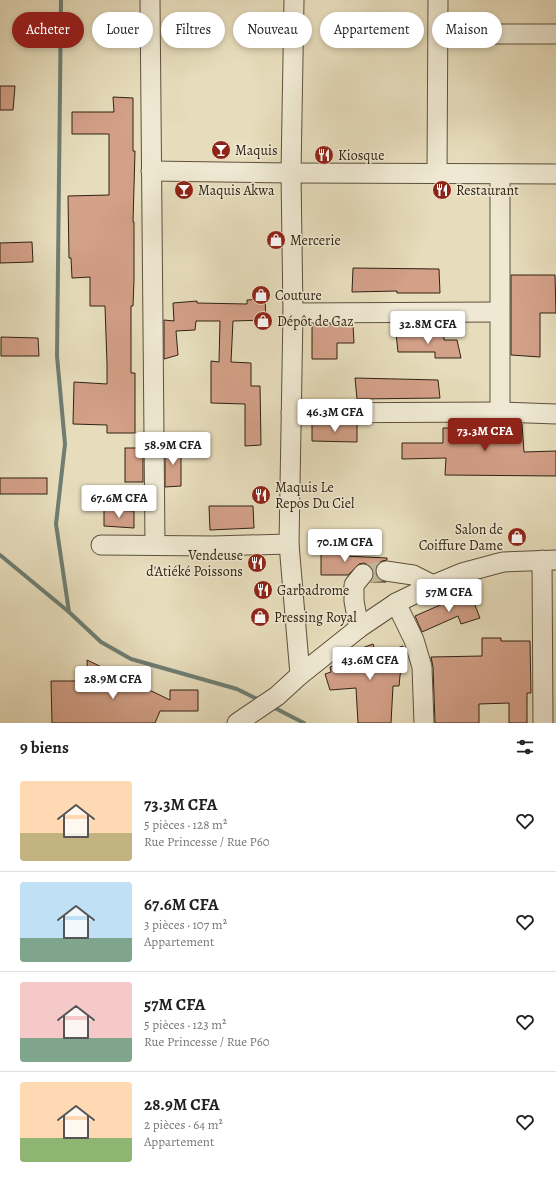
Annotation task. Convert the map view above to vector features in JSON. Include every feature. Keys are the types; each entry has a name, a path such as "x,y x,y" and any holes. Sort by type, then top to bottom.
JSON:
{"street":[{"path":"150,0 155,545"},
{"path":"294,0 291,173 293,313 289,544 300,676"},
{"path":"438,0 438,12"},
{"path":"502,34 556,34"},
{"path":"437,174 438,48"},
{"path":"152,171 556,174"},
{"path":"500,174 500,412"},
{"path":"293,313 499,312"},
{"path":"291,413 500,412 556,414"},
{"path":"101,545 213,546 289,544"},
{"path":"237,723 277,696 359,628 396,603 462,573 503,562 549,560 543,723"},
{"path":"386,571 413,575 433,585"},
{"path":"359,628 354,601 354,585 363,574"},
{"path":"396,603 414,640 422,667 424,723"}],"building":[{"path":"0,86 15,86 13,110 0,110"},
{"path":"113,97 133,98 133,151 135,151 133,222 134,280 133,306 131,306 131,373 135,373 135,433 107,433 107,425 73,424 74,382 107,384 107,364 105,306 90,306 90,277 72,278 71,258 69,258 68,196 109,195 109,134 72,134 72,112 114,112"},
{"path":"32,242 33,262 0,263 0,243"},
{"path":"353,268 439,269 440,293 397,293 397,291 352,292"},
{"path":"511,275 555,275 556,313 540,313 540,357 511,355"},
{"path":"265,299 266,320 233,321 231,362 251,363 251,386 260,386 261,445 245,446 245,404 211,403 211,361 219,362 220,321 196,321 195,330 176,331 178,355 164,359 164,320 174,321 173,303 197,301 197,303 247,304 247,300"},
{"path":"312,324 353,324 354,343 337,343 337,359 312,359"},
{"path":"396,333 444,333 444,340 457,340 461,358 435,358 435,352 398,352"},
{"path":"1,337 38,338 39,356 1,356"},
{"path":"355,378 438,380 440,398 357,399"},
{"path":"509,423 522,424 524,452 556,451 556,476 445,475 446,458 402,459 402,443 443,443 443,428 484,428 484,425"},
{"path":"312,424 357,424 357,442 312,441"},
{"path":"165,444 181,445 181,486 165,487"},
{"path":"125,448 143,448 143,482 125,482"},
{"path":"0,478 47,478 47,494 0,494"},
{"path":"209,506 253,506 254,528 210,530"},
{"path":"104,510 134,511 134,528 104,526"},
{"path":"321,548 345,548 345,556 387,558 387,560 378,564 375,570 379,579 386,582 371,582 374,576 373,570 370,566 364,563 359,564 348,575 321,575"},
{"path":"471,595 480,618 461,624 458,616 422,632 415,616 447,602"},
{"path":"482,638 501,638 501,641 530,641 531,693 527,693 527,723 509,723 509,703 479,704 479,723 435,723 433,667 431,657 482,656"},
{"path":"373,644 377,655 403,646 399,686 393,686 391,723 358,723 356,688 330,690 325,674 331,672 330,667 348,661 346,654"},
{"path":"87,660 170,700 170,690 198,690 198,711 160,711 155,723 52,723 51,681 88,681"}],"waterway":[{"path":"61,0 57,356 65,444 56,524 69,612 101,642 131,659 237,689 261,701"},
{"path":"0,555 69,612"},
{"path":"271,706 304,723"}],"tunnel":[{"path":"363,574 386,571"}],"place":[{"name":"Maquis","path":"221,150"},
{"name":"Kiosque","path":"324,155"},
{"name":"Maquis Akwa","path":"184,190"},
{"name":"Restaurant","path":"442,190"},
{"name":"Mercerie","path":"276,240"},
{"name":"Couture","path":"261,295"},
{"name":"Dépôt de Gaz","path":"263,321"},
{"name":"Maquis Le Repos Du Ciel","path":"261,495"},
{"name":"Salon de Coiffure Dame","path":"517,537"},
{"name":"Vendeuse d'Atiéké Poissons","path":"257,563"},
{"name":"Garbadrome","path":"263,590"},
{"name":"Pressing Royal","path":"260,617"}]}
